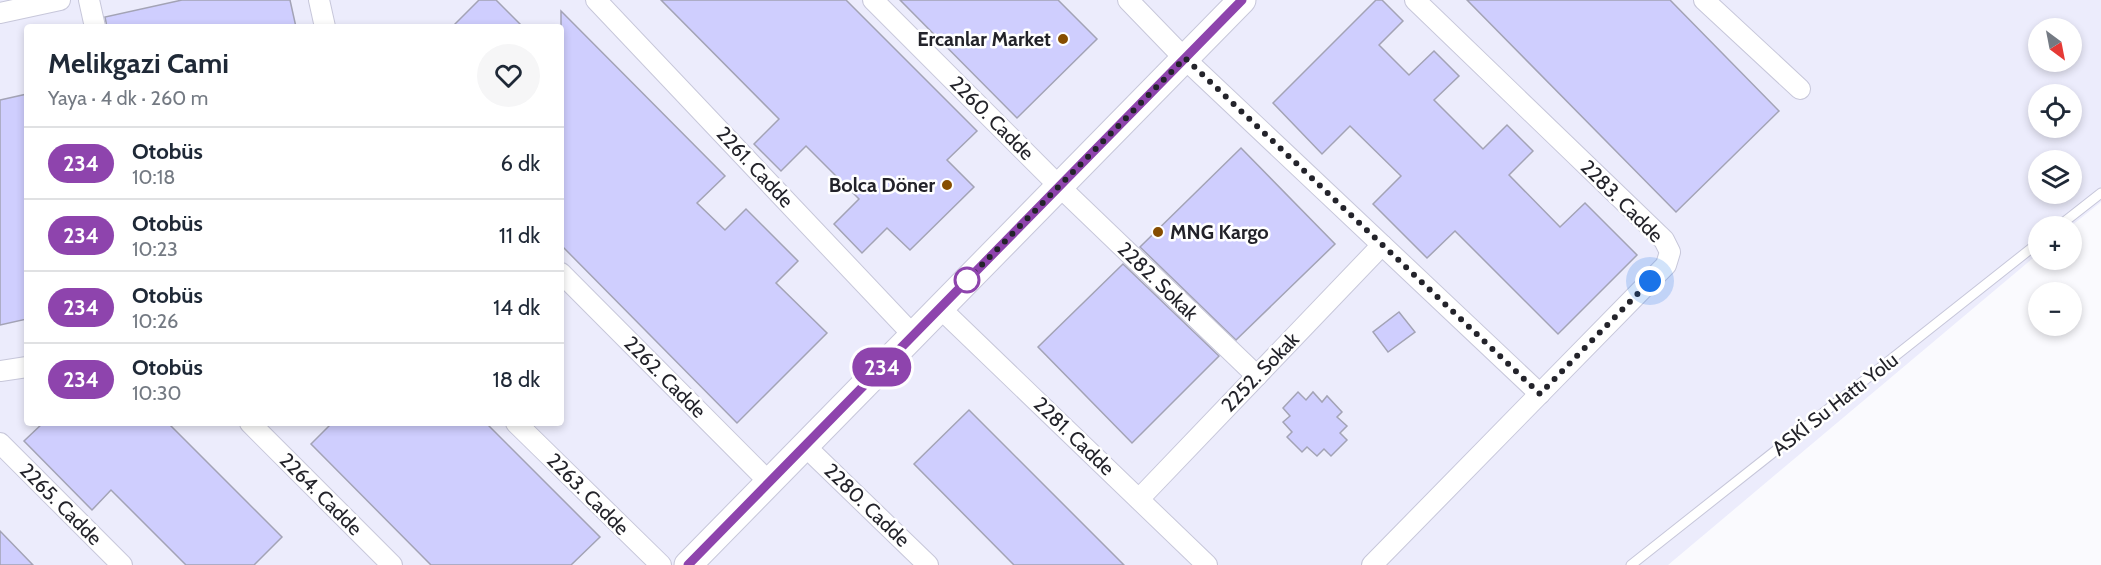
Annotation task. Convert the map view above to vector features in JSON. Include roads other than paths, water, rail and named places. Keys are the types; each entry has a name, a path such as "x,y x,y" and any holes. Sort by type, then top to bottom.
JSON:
{"street":[{"path":"0,13 60,0"},
{"path":"89,0 94,24"},
{"path":"319,0 324,24"},
{"name":"2261. Cadde","path":"596,0 913,335"},
{"name":"2260. Cadde","path":"873,0 1059,186"},
{"path":"1128,0 1185,58 1540,394"},
{"path":"688,565 1242,0"},
{"name":"2283. Cadde","path":"1372,565 1666,265 1670,252 1664,240 1415,0"},
{"path":"1704,0 1800,89"},
{"name":"2282. Sokak","path":"1059,186 1257,376"},
{"name":"2252. Sokak","path":"1139,499 1382,245"},
{"name":"2262. Cadde","path":"564,276 769,482"},
{"name":"2281. Cadde","path":"940,308 1208,565"},
{"path":"0,371 24,367"},
{"name":"2264. Cadde","path":"253,426 392,565"},
{"name":"2263. Cadde","path":"519,426 661,565"},
{"name":"2265. Cadde","path":"0,443 122,565"},
{"name":"2280. Cadde","path":"805,446 928,565"}],"lane":[{"path":"2072,216 2101,193"},
{"name":"ASKİ Su Hattı Yolu","path":"1631,565 2028,251"}],"place":[{"name":"Ercanlar Market","path":"1063,39"},
{"name":"Bolca Döner","path":"947,185"},
{"name":"MNG Kargo","path":"1158,232"}]}
